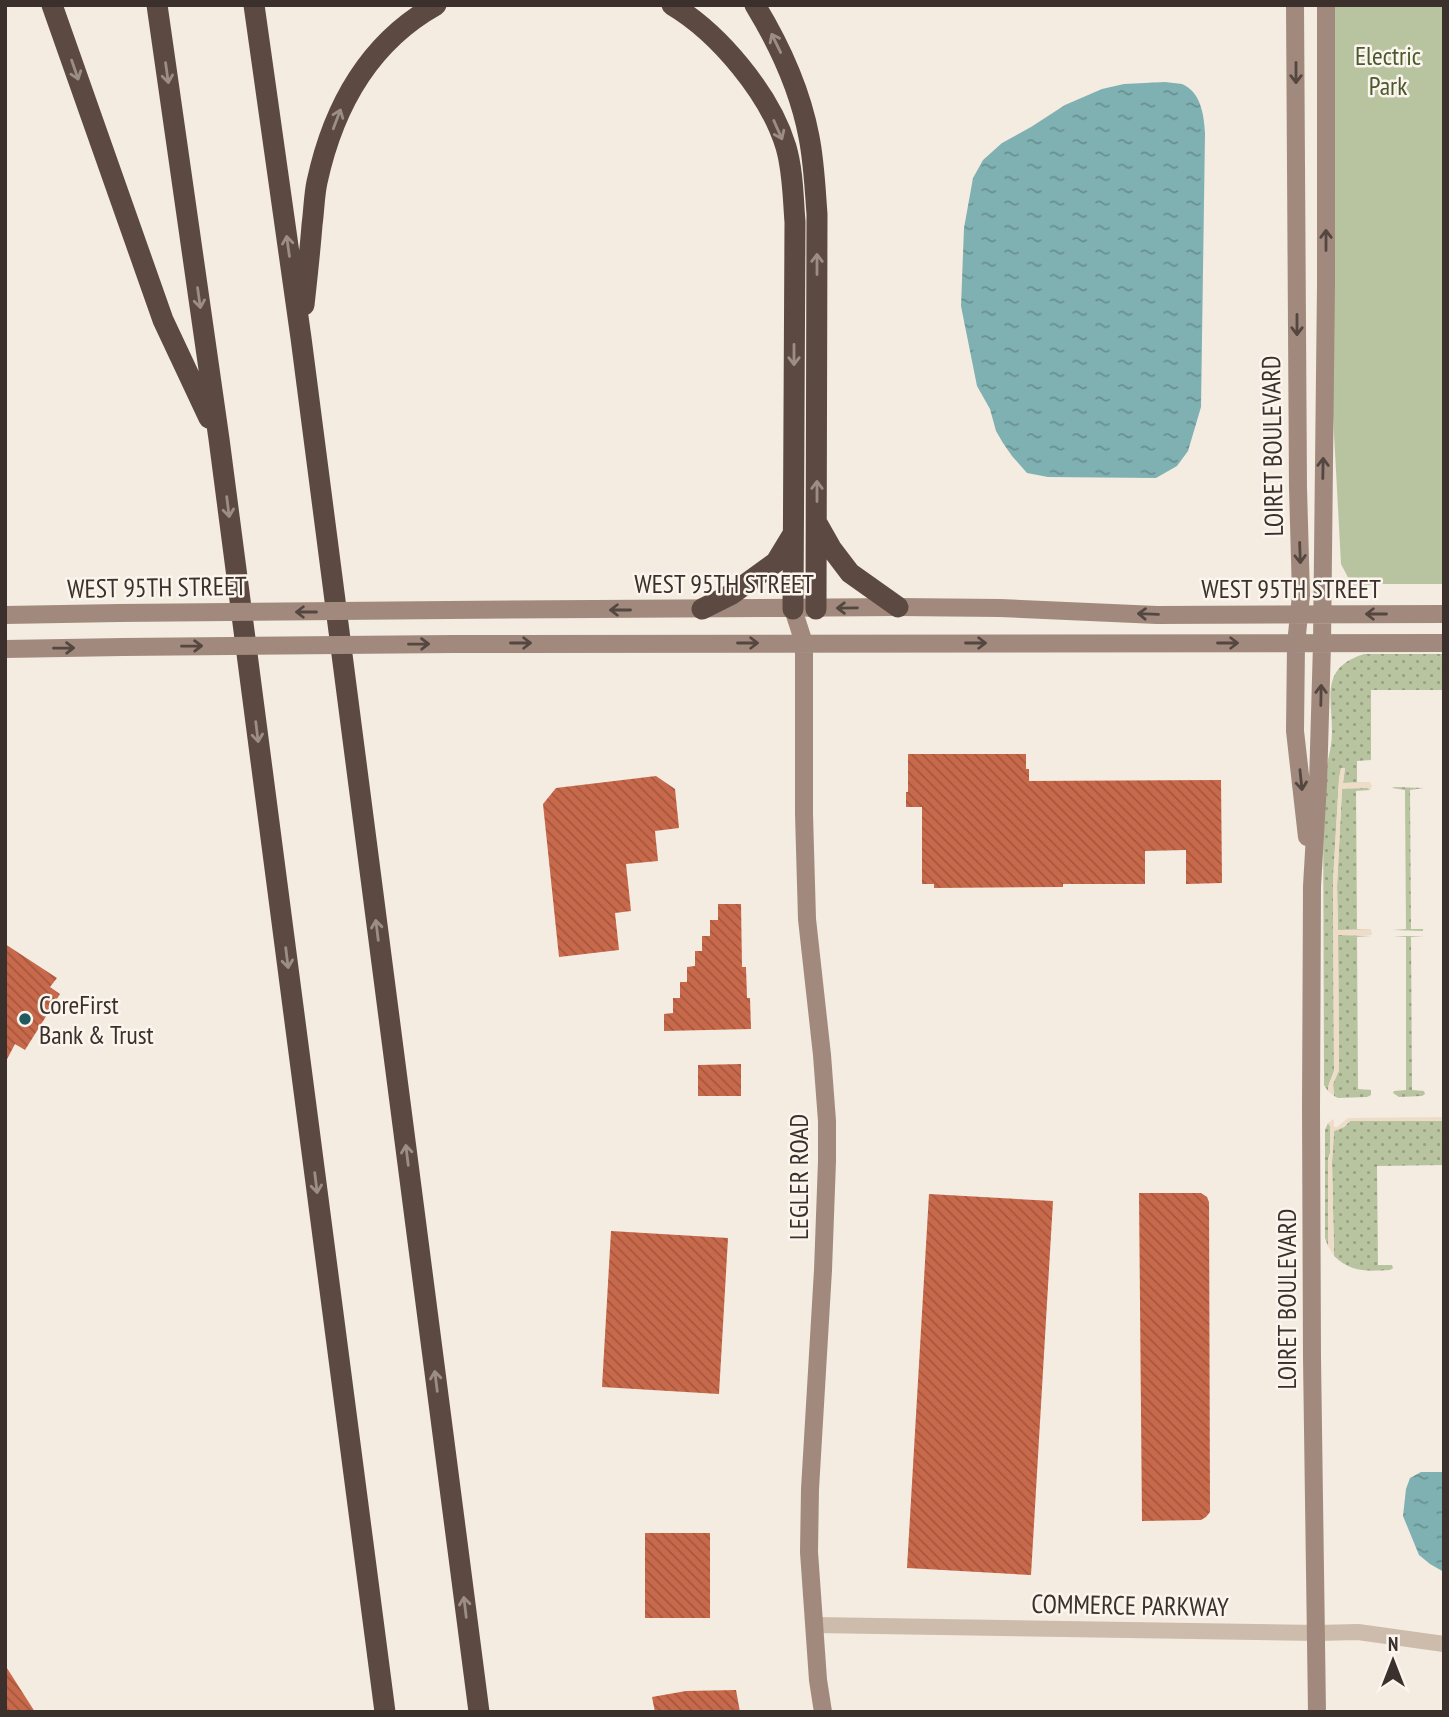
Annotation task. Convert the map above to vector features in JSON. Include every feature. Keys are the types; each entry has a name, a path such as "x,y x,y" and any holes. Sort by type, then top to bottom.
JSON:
{"highway":[{"path":"52,5 163,320 219,439"},
{"path":"157,5 219,439 385,1712"},
{"path":"254,5 301,338 479,1712"},
{"path":"301,338 316,184 339,111 353,85 387,41 436,5"},
{"path":"672,5 699,24 734,59 756,88 772,114 785,145 792,179 795,222 793,609"},
{"path":"755,5 787,65 809,136 814,172 817,214 816,609"},
{"path":"817,522 831,548 850,573 898,607"},
{"path":"702,609 732,594 776,562 793,534"}],"street":[{"name":"LOIRET BOULEVARD","path":"1295,5 1297,488 1301,595 1296,643 1295,731 1312,886"},
{"name":"LOIRET BOULEVARD","path":"1318,1712 1311,1287 1312,886 1322,643 1326,5"},
{"path":"1297,285 1326,285"},
{"name":"WEST 95TH STREET","path":"5,615 898,607 1000,608 1157,615 1444,614"},
{"path":"793,609 804,643"},
{"path":"804,643 816,609"},
{"path":"5,649 453,643 1444,643"},
{"name":"LEGLER ROAD","path":"804,643 807,919 827,1121 809,1575 823,1712"},
{"name":"COMMERCE PARKWAY","path":"815,1625 1358,1632 1444,1644"}],"green space":[{"name":"Electric Park","path":"1331,5 1444,5 1444,584 1378,584 1353,587 1341,564 1333,415"},
{"path":"1364,654 1444,654 1444,690 1371,690 1371,760 1357,761 1357,782 1370,782 1343,783 1345,768 1341,769 1333,881 1334,1071 1328,1091 1324,1085 1323,782 1332,738 1331,695 1335,675 1340,667"},
{"path":"1342,788 1370,790 1356,791 1357,929 1370,930 1338,931 1337,886"},
{"path":"1392,788 1424,788 1410,790 1411,929 1423,931 1393,930 1406,929 1405,790"},
{"path":"1338,935 1371,936 1357,937 1358,1089 1371,1090 1371,1095 1367,1097 1334,1096 1333,1084 1339,1070"},
{"path":"1393,936 1424,936 1411,937 1412,1090 1424,1091 1422,1096 1399,1097 1393,1093 1406,1090 1406,937"},
{"path":"1350,1121 1444,1121 1444,1165 1377,1166 1378,1265 1392,1265 1390,1270 1354,1268 1334,1256 1334,1131"},
{"path":"1328,1123 1328,1246 1325,1238 1325,1130"}],"shaded area":[{"path":"1341,768 1345,768 1343,783 1370,782 1372,786 1370,790 1342,789 1337,886 1338,930 1371,929 1372,935 1338,935 1339,1070 1333,1084 1334,1096 1328,1091 1328,1087 1334,1071 1333,881"},
{"path":"1444,1117 1444,1121 1350,1121 1334,1131 1334,1256 1328,1246 1328,1123 1334,1119 1334,1127 1337,1127 1348,1118"}],"water":[{"path":"1124,84 1182,84 1193,92 1202,112 1205,133 1201,407 1188,451 1177,466 1156,478 1048,477 1027,473 996,431 990,409 977,386 961,306 964,228 973,178 983,160 1002,143 1065,105 1102,89"},
{"path":"1421,1472 1444,1472 1444,1572 1419,1555 1403,1516 1410,1478"}],"building":[{"path":"908,754 1026,754 1029,781 1221,780 1222,883 1186,884 1186,850 1145,851 1145,884 934,888 934,884 922,884 922,807 906,807"},
{"path":"656,776 675,789 679,828 655,831 658,861 626,864 631,911 615,913 619,950 559,957 543,804 556,788"},
{"path":"718,904 741,904 742,967 746,967 751,1029 664,1031 664,1014 673,1013 673,998 680,998 680,982 687,982 687,967 695,966 695,951 702,951 702,936 710,936 710,920 718,920"},
{"name":"CoreFirst Bank & Trust","path":"5,944 57,978 50,987 60,994 25,1050 15,1044 5,1063"},
{"path":"741,1064 741,1096 698,1096 698,1065"},
{"path":"1139,1193 1201,1193 1209,1202 1210,1512 1201,1520 1142,1521"},
{"path":"929,1194 1053,1201 1031,1575 907,1568"},
{"path":"611,1231 728,1238 719,1394 602,1387"},
{"path":"645,1533 710,1533 710,1618 645,1618"},
{"path":"5,1665 35,1712 5,1712"},
{"path":"736,1690 740,1712 655,1712 652,1697 686,1691"}],"place":[{"name":"CoreFirst Bank & Trust","path":"25,1019"}]}
